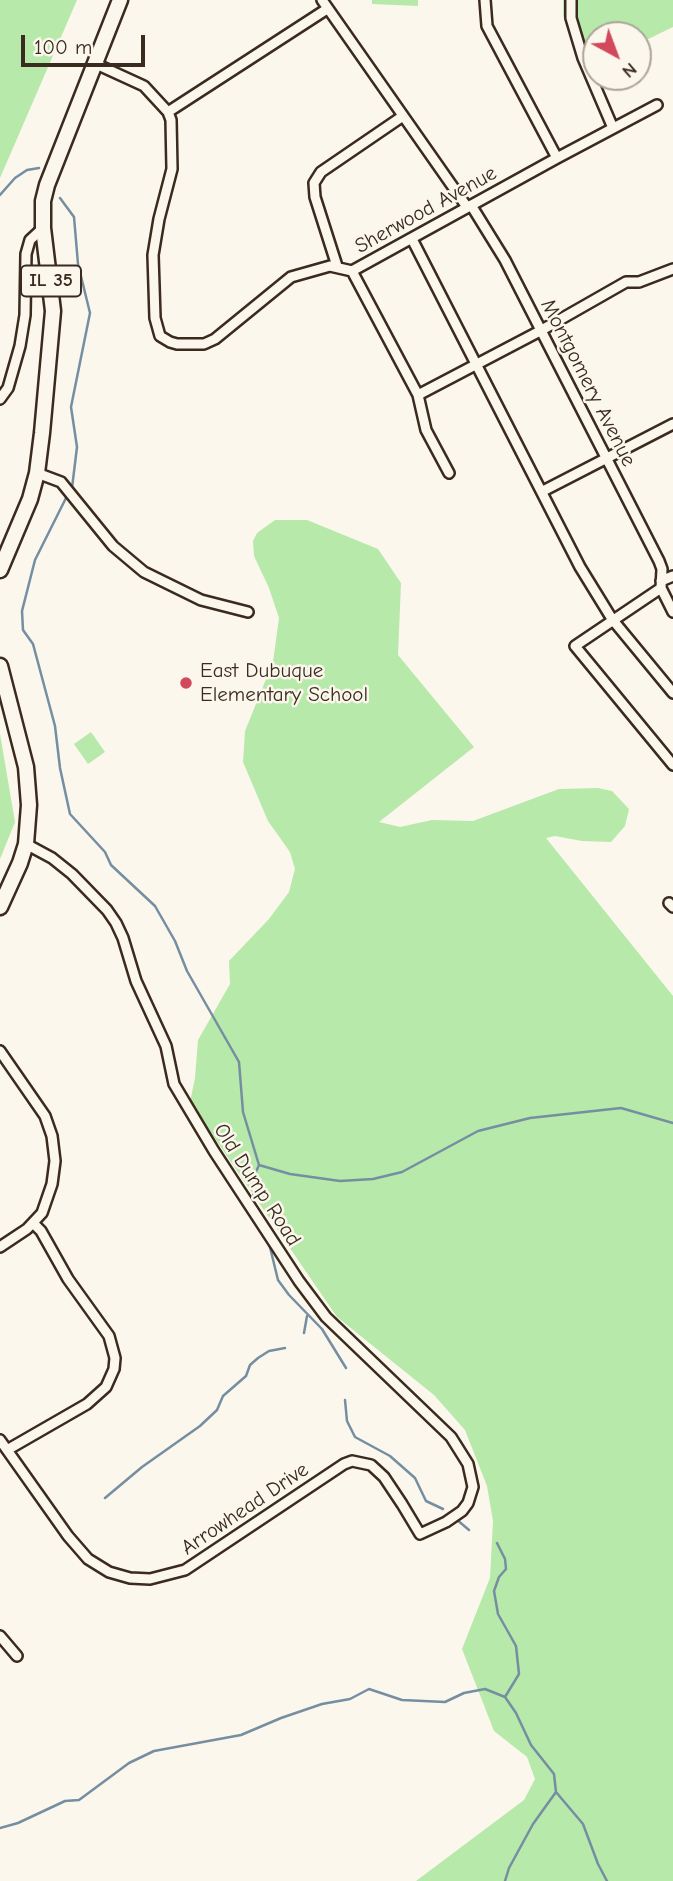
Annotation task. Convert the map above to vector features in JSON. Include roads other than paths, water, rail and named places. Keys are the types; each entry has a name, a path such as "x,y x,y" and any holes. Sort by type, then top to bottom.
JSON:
{"main road":[{"name":"IL 35","path":"0,570 30,499 37,473 53,325 52,289 42,211 47,185 120,0"},
{"path":"0,666 27,774 30,805 26,844 16,875 0,907"}],"street":[{"path":"485,0 487,26 557,158"},
{"path":"571,0 571,18 583,58 613,128"},
{"path":"96,64 144,86 168,112 324,4"},
{"name":"Montgomery Avenue","path":"324,4 505,260 659,561 662,569 661,584 673,612"},
{"name":"Sherwood Avenue","path":"168,112 172,124 173,158 155,244 155,318 160,336 177,344 209,342 290,277 337,266 352,271 657,105"},
{"path":"337,266 315,197 314,183 321,172 403,116"},
{"path":"1,399 13,373 23,332 26,254 30,240 43,228"},
{"path":"412,239 580,567 612,619 673,693"},
{"path":"418,394 540,331 626,282 639,282 673,269"},
{"path":"352,271 418,394 423,423 450,473"},
{"path":"543,491 672,428"},
{"path":"37,473 61,482 113,547 144,572 201,600 247,612"},
{"path":"673,576 575,646 673,765"},
{"name":"Old Dump Road","path":"26,844 52,858 72,874 116,923 124,938 139,989 166,1046 174,1084 180,1097 299,1281 326,1317 439,1423 460,1450 470,1470 472,1494 462,1511 446,1522"},
{"path":"0,1051 45,1116 55,1148 52,1184 41,1213 33,1223 0,1247"},
{"path":"7,1450 87,1404 106,1387 114,1369 115,1358 109,1336 68,1279 41,1231 33,1223"},
{"name":"Arrowhead Drive","path":"0,1440 68,1536 88,1559 109,1572 130,1578 160,1577 185,1570 352,1461 363,1462 379,1472 419,1534 446,1522"},
{"path":"0,1636 18,1656"}],"waterway":[{"path":"0,195 15,178 27,170 39,168"},
{"path":"60,198 74,217 78,264 90,313 71,407 77,447 72,488"},
{"path":"66,498 35,560 22,611 23,630 33,644 55,726 60,768 70,814 105,852 111,865 155,906 175,941 187,971 239,1062 243,1112 259,1165 255,1174 253,1201"},
{"path":"259,1165 290,1174 340,1181 373,1179 402,1172 478,1131 530,1118 621,1108 673,1123"},
{"path":"268,1239 278,1280 322,1329 346,1368"},
{"path":"304,1333 307,1316"},
{"path":"105,1498 142,1467 200,1426 217,1410 223,1396 246,1376 250,1365 258,1358 269,1351 285,1348"},
{"path":"345,1400 347,1421 355,1437 390,1456 415,1478 426,1501 443,1509"},
{"path":"456,1519 469,1530"},
{"path":"497,1543 505,1559 506,1569 499,1577 494,1591 498,1614 516,1646 519,1674 505,1697"},
{"path":"0,1828 18,1823 65,1801 79,1800 129,1763 154,1751 241,1735 322,1704 350,1699 369,1689 402,1700 445,1702 464,1693 485,1689 505,1697 516,1713 531,1745 554,1774 556,1792 583,1824 607,1881"},
{"path":"505,1881 509,1868 533,1824 556,1792"}],"place":[{"name":"East Dubuque Elementary School","path":"186,683"}]}
